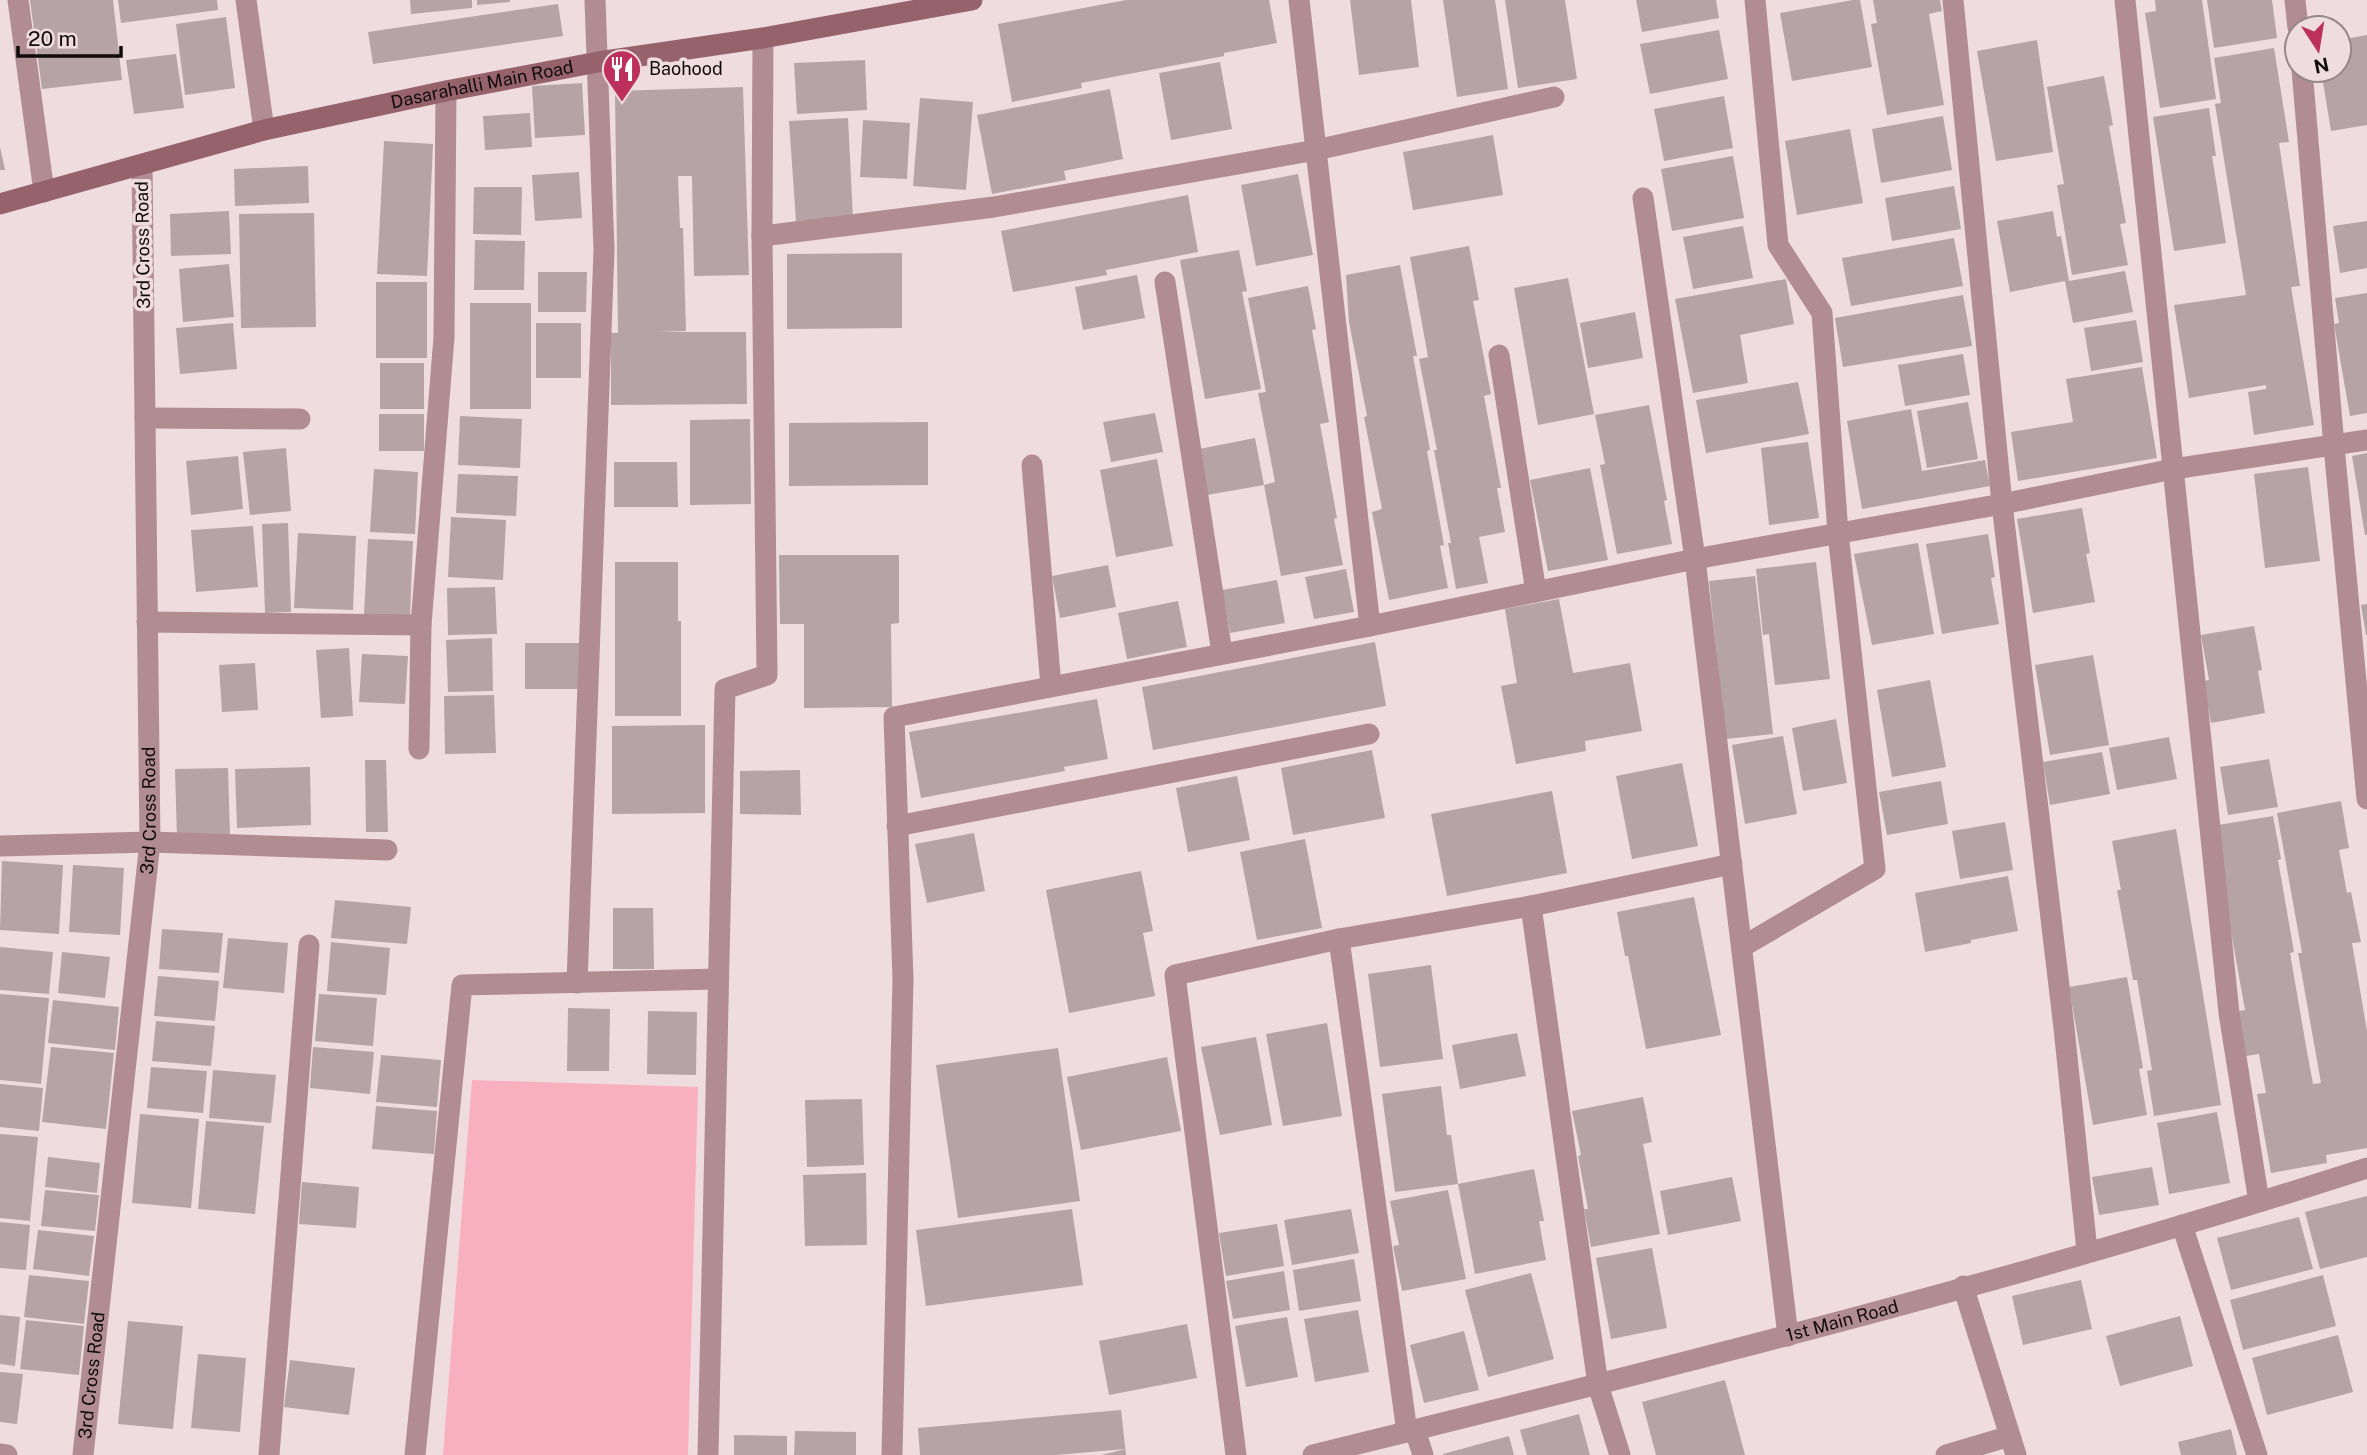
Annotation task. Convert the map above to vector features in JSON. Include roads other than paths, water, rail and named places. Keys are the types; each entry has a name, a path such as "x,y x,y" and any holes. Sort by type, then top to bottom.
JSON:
{"street":[{"path":"18,0 44,192"},
{"path":"246,0 264,130"},
{"path":"577,983 604,250 596,0"},
{"name":"Dasarahalli Main Road","path":"0,204 264,130 446,90 598,62 763,38 948,2 972,0"},
{"path":"1299,0 1370,626"},
{"path":"1742,947 1875,869 1838,533 1822,313 1778,245 1755,0"},
{"path":"1953,0 2002,503 2064,1028 2087,1251"},
{"path":"2125,0 2229,1013 2259,1202"},
{"path":"708,1455 725,690 767,674 762,236 763,38"},
{"path":"2303,84 2367,799"},
{"path":"419,749 421,625 444,337 446,90"},
{"path":"762,236 970,211 1316,150 1554,97"},
{"name":"3rd Cross Road","path":"83,1455 150,842 142,165"},
{"path":"1643,198 1695,559 1788,1336"},
{"path":"1165,282 1222,653"},
{"path":"1499,355 1536,592"},
{"path":"145,418 300,419"},
{"path":"892,1455 903,979 894,717 1370,626 1695,559 2173,469 2367,440"},
{"path":"1031,466 1051,686"},
{"path":"147,622 421,625"},
{"path":"897,826 1369,734"},
{"path":"1,846 150,842 387,850"},
{"path":"1236,1455 1175,975 1339,939 1531,906 1732,864"},
{"path":"1531,906 1598,1385 1620,1455"},
{"path":"1339,939 1411,1431 1423,1455"},
{"path":"269,1455 309,945"},
{"path":"415,1455 462,985 718,979"},
{"name":"1st Main Road","path":"1313,1455 1788,1336 2182,1225 2367,1168"},
{"path":"2182,1225 2257,1455"},
{"path":"1946,1455 2014,1445 1963,1286"},
{"path":"0,1454 6,1455"}],"place":[{"name":"Baohood","path":"622,103"}]}
